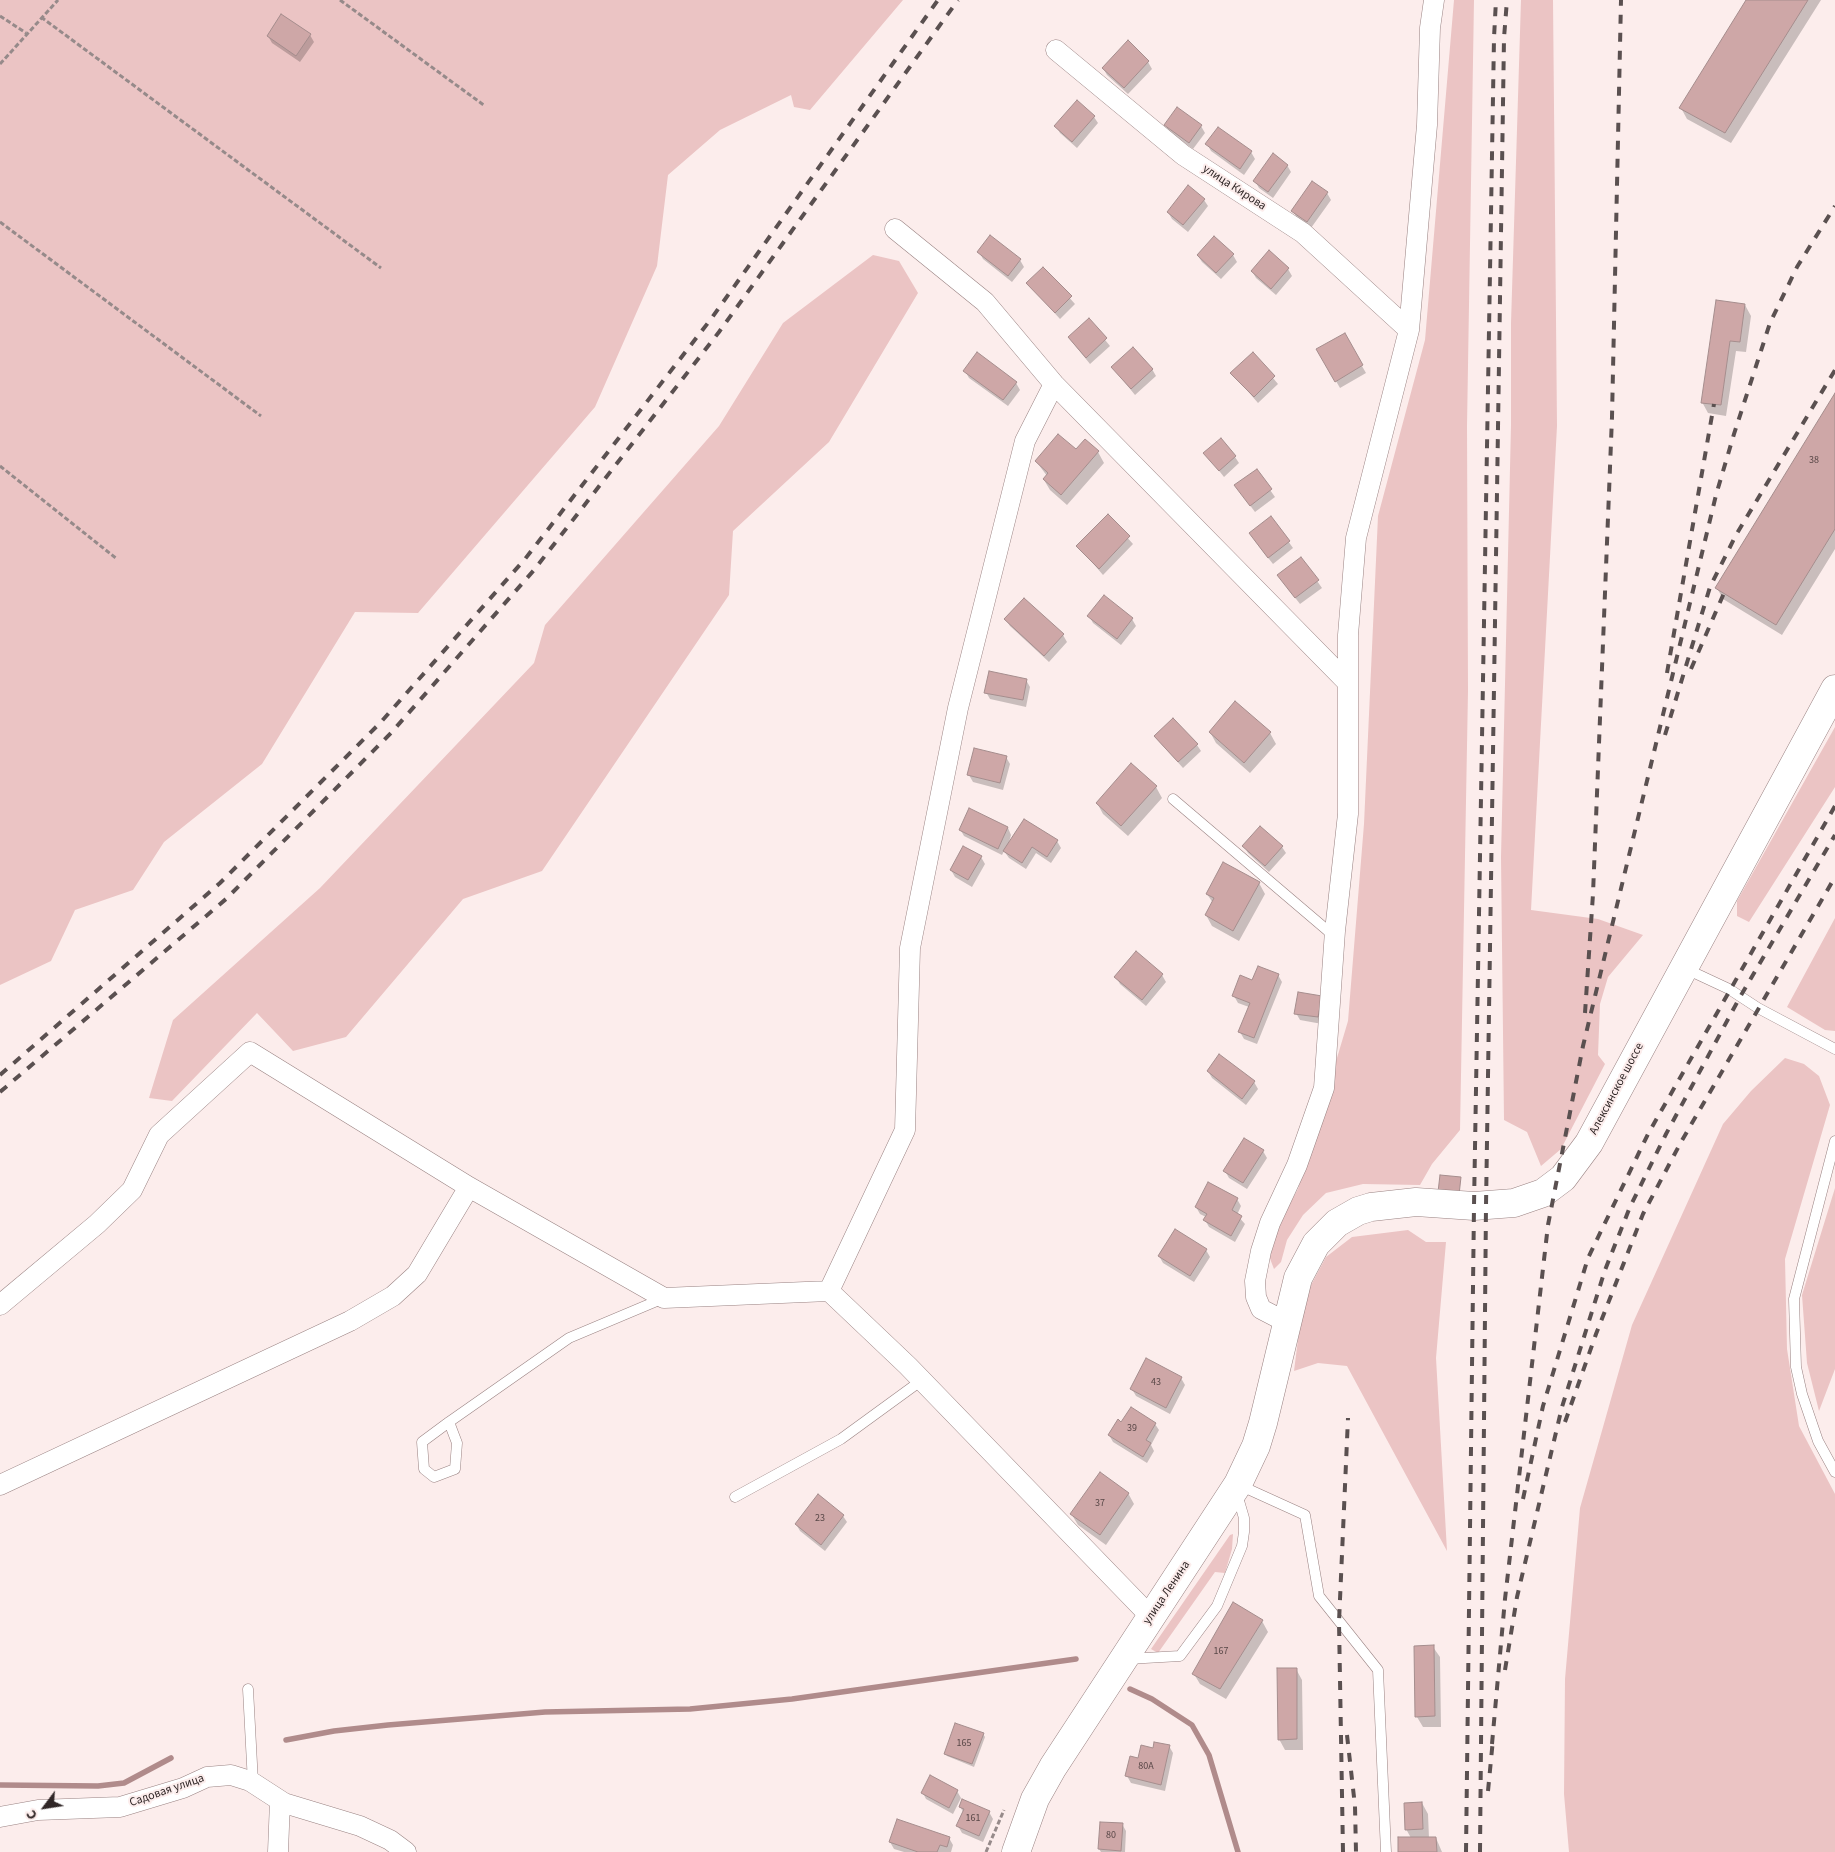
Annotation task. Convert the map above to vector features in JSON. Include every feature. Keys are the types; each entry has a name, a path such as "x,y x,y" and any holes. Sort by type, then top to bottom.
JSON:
{"main road":[{"name":"Алексинское шоссе","path":"1286,1322 1298,1278 1316,1244 1332,1227 1358,1211 1381,1205 1416,1202 1474,1206 1514,1203 1543,1193 1559,1181 1578,1160 1835,690"},
{"name":"улица Ленина","path":"1016,1852 1034,1799 1237,1486 1256,1446 1263,1424 1286,1322"}],"street":[{"path":"1286,1322 1261,1309 1256,1297 1255,1282 1261,1251 1270,1223 1298,1165 1324,1088 1334,936 1348,814 1348,635 1356,538 1409,330 1427,125 1430,28 1434,0"},
{"name":"улица Кирова","path":"1056,50 1183,155 1303,233 1409,330"},
{"path":"895,230 985,302 1054,384 1348,683"},
{"path":"829,1291 905,1130 912,938 958,708 1025,442 1054,384"},
{"path":"0,1305 97,1224 132,1190 159,1135 250,1052 469,1187 664,1298 829,1291 922,1380 1151,1617"},
{"path":"0,1485 350,1320 393,1296 417,1274 469,1187"},
{"name":"Садовая улица","path":"0,1817 38,1810 120,1807 216,1775 231,1775 253,1783 280,1800 360,1826 390,1840 406,1852"},
{"path":"278,1852 280,1800"}],"lane":[{"path":"1173,799 1334,936"},
{"path":"1682,967 1729,989 1758,1008 1835,1049"},
{"path":"1835,1141 1794,1299 1794,1308 1796,1367 1802,1394 1818,1441 1835,1472"},
{"path":"449,1422 457,1443 454,1469 434,1476 424,1469 422,1442 449,1422 569,1338 664,1298"},
{"path":"735,1497 840,1439 922,1380"},
{"path":"1124,1659 1180,1656 1185,1652 1217,1606 1239,1554 1244,1532 1244,1518 1237,1486"},
{"path":"1237,1486 1305,1515 1319,1596 1378,1670 1386,1852"},
{"path":"248,1690 253,1783"}],"path":[{"path":"0,64 26,33 58,0"},
{"path":"340,0 484,106"},
{"path":"0,16 26,33"},
{"path":"41,17 381,268"},
{"path":"0,222 261,416"},
{"path":"0,466 117,559"}],"shaded area":[{"path":"0,0 903,0 810,110 794,107 791,95 720,130 668,175 657,266 595,407 418,613 355,612 262,764 164,842 133,890 75,910 51,961 0,985"},
{"path":"1454,0 1474,0 1467,426 1468,691 1460,1130 1432,1164 1420,1185 1363,1184 1326,1193 1303,1215 1287,1240 1281,1262 1274,1269 1269,1256 1275,1230 1298,1189 1348,1021 1364,824 1378,516 1425,340"},
{"path":"1521,0 1553,0 1557,426 1531,910 1598,919 1643,935 1608,977 1600,1004 1598,1055 1605,1064 1561,1149 1541,1166 1527,1132 1504,1120 1501,857 1511,425 1511,323"},
{"path":"873,255 899,261 918,293 829,442 733,531 729,595 542,871 463,899 346,1037 293,1051 257,1013 172,1101 149,1098 173,1020 320,888 534,663 545,625 719,426 783,323"},
{"path":"1835,727 1835,787 1749,922 1737,916 1737,901"},
{"path":"1835,918 1835,1031 1825,1030 1787,1007"},
{"path":"1785,1058 1804,1064 1819,1076 1830,1105 1785,1259 1787,1349 1799,1426 1835,1494 1835,1852 1569,1852 1564,1794 1565,1679 1580,1508 1632,1325 1723,1124 1751,1091"},
{"path":"1835,1188 1835,1369 1819,1411 1807,1363 1802,1295"},
{"path":"1408,1230 1426,1242 1446,1242 1436,1358 1447,1551 1347,1366 1318,1363 1294,1371 1301,1316 1310,1287 1326,1257 1352,1237"},
{"path":"1233,1534 1232,1549 1225,1573 1215,1572 1158,1653 1151,1649 1230,1535"}],"building":[{"path":"1746,0 1808,0 1725,133 1679,108"},
{"path":"281,14 311,34 296,56 267,36"},
{"path":"1128,40 1149,61 1124,88 1102,68"},
{"path":"1077,100 1095,116 1072,142 1054,126"},
{"path":"1177,107 1202,125 1189,143 1164,125"},
{"path":"1218,127 1252,151 1240,169 1205,144"},
{"path":"1273,153 1288,165 1268,192 1253,181"},
{"path":"1312,181 1328,192 1307,222 1291,211"},
{"path":"1188,185 1205,199 1183,225 1167,212"},
{"path":"990,235 1021,259 1008,276 977,252"},
{"path":"1214,236 1234,254 1216,273 1197,255"},
{"path":"1269,250 1289,268 1271,289 1251,271"},
{"path":"1043,267 1072,296 1055,313 1026,283"},
{"path":"1716,300 1745,304 1740,342 1730,341 1721,405 1701,403"},
{"path":"1089,318 1107,338 1086,358 1068,337"},
{"path":"1345,333 1363,365 1335,382 1316,349"},
{"path":"1133,347 1153,369 1131,389 1111,367"},
{"path":"977,352 1017,382 1003,400 963,371"},
{"path":"1253,352 1275,376 1254,397 1230,373"},
{"path":"1835,393 1835,529 1776,625 1715,588"},
{"path":"1058,434 1076,449 1085,439 1099,451 1061,495 1043,479 1048,473 1035,461"},
{"path":"1221,438 1236,456 1219,471 1203,453"},
{"path":"1257,469 1272,489 1250,506 1234,485"},
{"path":"1108,514 1130,536 1099,569 1076,546"},
{"path":"1271,516 1290,541 1268,558 1249,533"},
{"path":"1301,557 1319,580 1295,598 1277,575"},
{"path":"1104,595 1133,618 1117,639 1087,616"},
{"path":"1024,598 1064,634 1044,656 1004,619"},
{"path":"989,671 1027,679 1023,700 984,693"},
{"path":"1235,701 1271,732 1244,763 1209,732"},
{"path":"1173,718 1198,744 1178,762 1154,736"},
{"path":"974,748 1007,756 1000,783 967,775"},
{"path":"1131,763 1157,786 1121,826 1096,803"},
{"path":"969,808 1008,827 998,849 959,830"},
{"path":"1024,819 1058,840 1047,857 1032,847 1022,863 1003,851"},
{"path":"1260,826 1283,846 1265,866 1242,846"},
{"path":"963,846 982,856 968,880 950,870"},
{"path":"1223,862 1260,882 1233,931 1205,915 1214,898 1206,894"},
{"path":"1136,951 1163,974 1142,1000 1114,977"},
{"path":"1258,966 1279,974 1254,1038 1238,1032 1250,1003 1232,996 1240,975 1252,980"},
{"path":"1298,992 1322,996 1318,1017 1294,1014"},
{"path":"1219,1054 1255,1081 1242,1099 1207,1071"},
{"path":"1244,1138 1264,1150 1243,1183 1223,1171"},
{"path":"1440,1175 1461,1177 1459,1195 1438,1192"},
{"path":"1208,1182 1238,1198 1232,1210 1242,1216 1231,1236 1203,1220 1207,1214 1195,1207"},
{"path":"1175,1229 1207,1249 1190,1276 1158,1256"},
{"path":"1146,1358 1182,1377 1166,1408 1130,1389"},
{"path":"1131,1407 1156,1423 1146,1440 1151,1443 1143,1457 1108,1435 1118,1419 1121,1422"},
{"path":"1100,1472 1129,1493 1100,1535 1070,1514"},
{"path":"818,1494 844,1515 821,1545 795,1524"},
{"path":"1233,1602 1263,1620 1220,1689 1192,1674"},
{"path":"1434,1645 1435,1716 1415,1717 1414,1646"},
{"path":"1277,1668 1297,1668 1297,1739 1278,1740"},
{"path":"955,1723 984,1733 972,1764 944,1754"},
{"path":"1154,1742 1170,1745 1161,1785 1125,1776 1130,1756 1138,1758 1141,1745 1153,1748"},
{"path":"930,1775 958,1790 949,1808 921,1793"},
{"path":"962,1799 990,1811 979,1836 956,1826 964,1809 959,1807"},
{"path":"1422,1802 1423,1829 1405,1830 1404,1803"},
{"path":"897,1819 950,1837 947,1847 940,1845 937,1852 918,1852 889,1842"},
{"path":"1100,1822 1123,1823 1121,1851 1098,1849"},
{"path":"1398,1837 1436,1837 1437,1852 1398,1852"}],"waterway":[{"path":"286,1740 334,1731 388,1725 545,1712 690,1709 792,1699 1076,1659"},
{"path":"1130,1689 1152,1699 1192,1725 1209,1755 1238,1852"},
{"path":"0,1785 98,1786 124,1783 171,1758"}],"railway":[{"path":"0,1075 220,883 381,722 525,559 711,319 938,0"},
{"path":"0,1092 226,899 391,733 534,570 719,332 958,0"},
{"path":"1466,1852 1474,1206 1496,0"},
{"path":"1480,1852 1486,1206 1504,38 1507,0"},
{"path":"1585,1013 1593,894 1612,417 1621,0"},
{"path":"1492,1744 1505,1599 1548,1225 1583,1046 1716,495 1734,434 1770,323 1797,267 1835,206"},
{"path":"1665,735 1710,587 1736,535 1835,370"},
{"path":"1667,673 1714,404"},
{"path":"1691,669 1724,593"},
{"path":"1523,1499 1543,1406 1588,1258 1648,1134 1835,806"},
{"path":"1505,1670 1517,1597 1562,1407 1605,1270 1630,1207 1666,1134 1740,997 1835,835"},
{"path":"1565,1422 1596,1334 1643,1214 1681,1142 1835,877"},
{"path":"1343,1852 1339,1622 1348,1418"},
{"path":"1347,1735 1355,1806 1356,1852"},
{"path":"1488,1791 1493,1739"}]}
